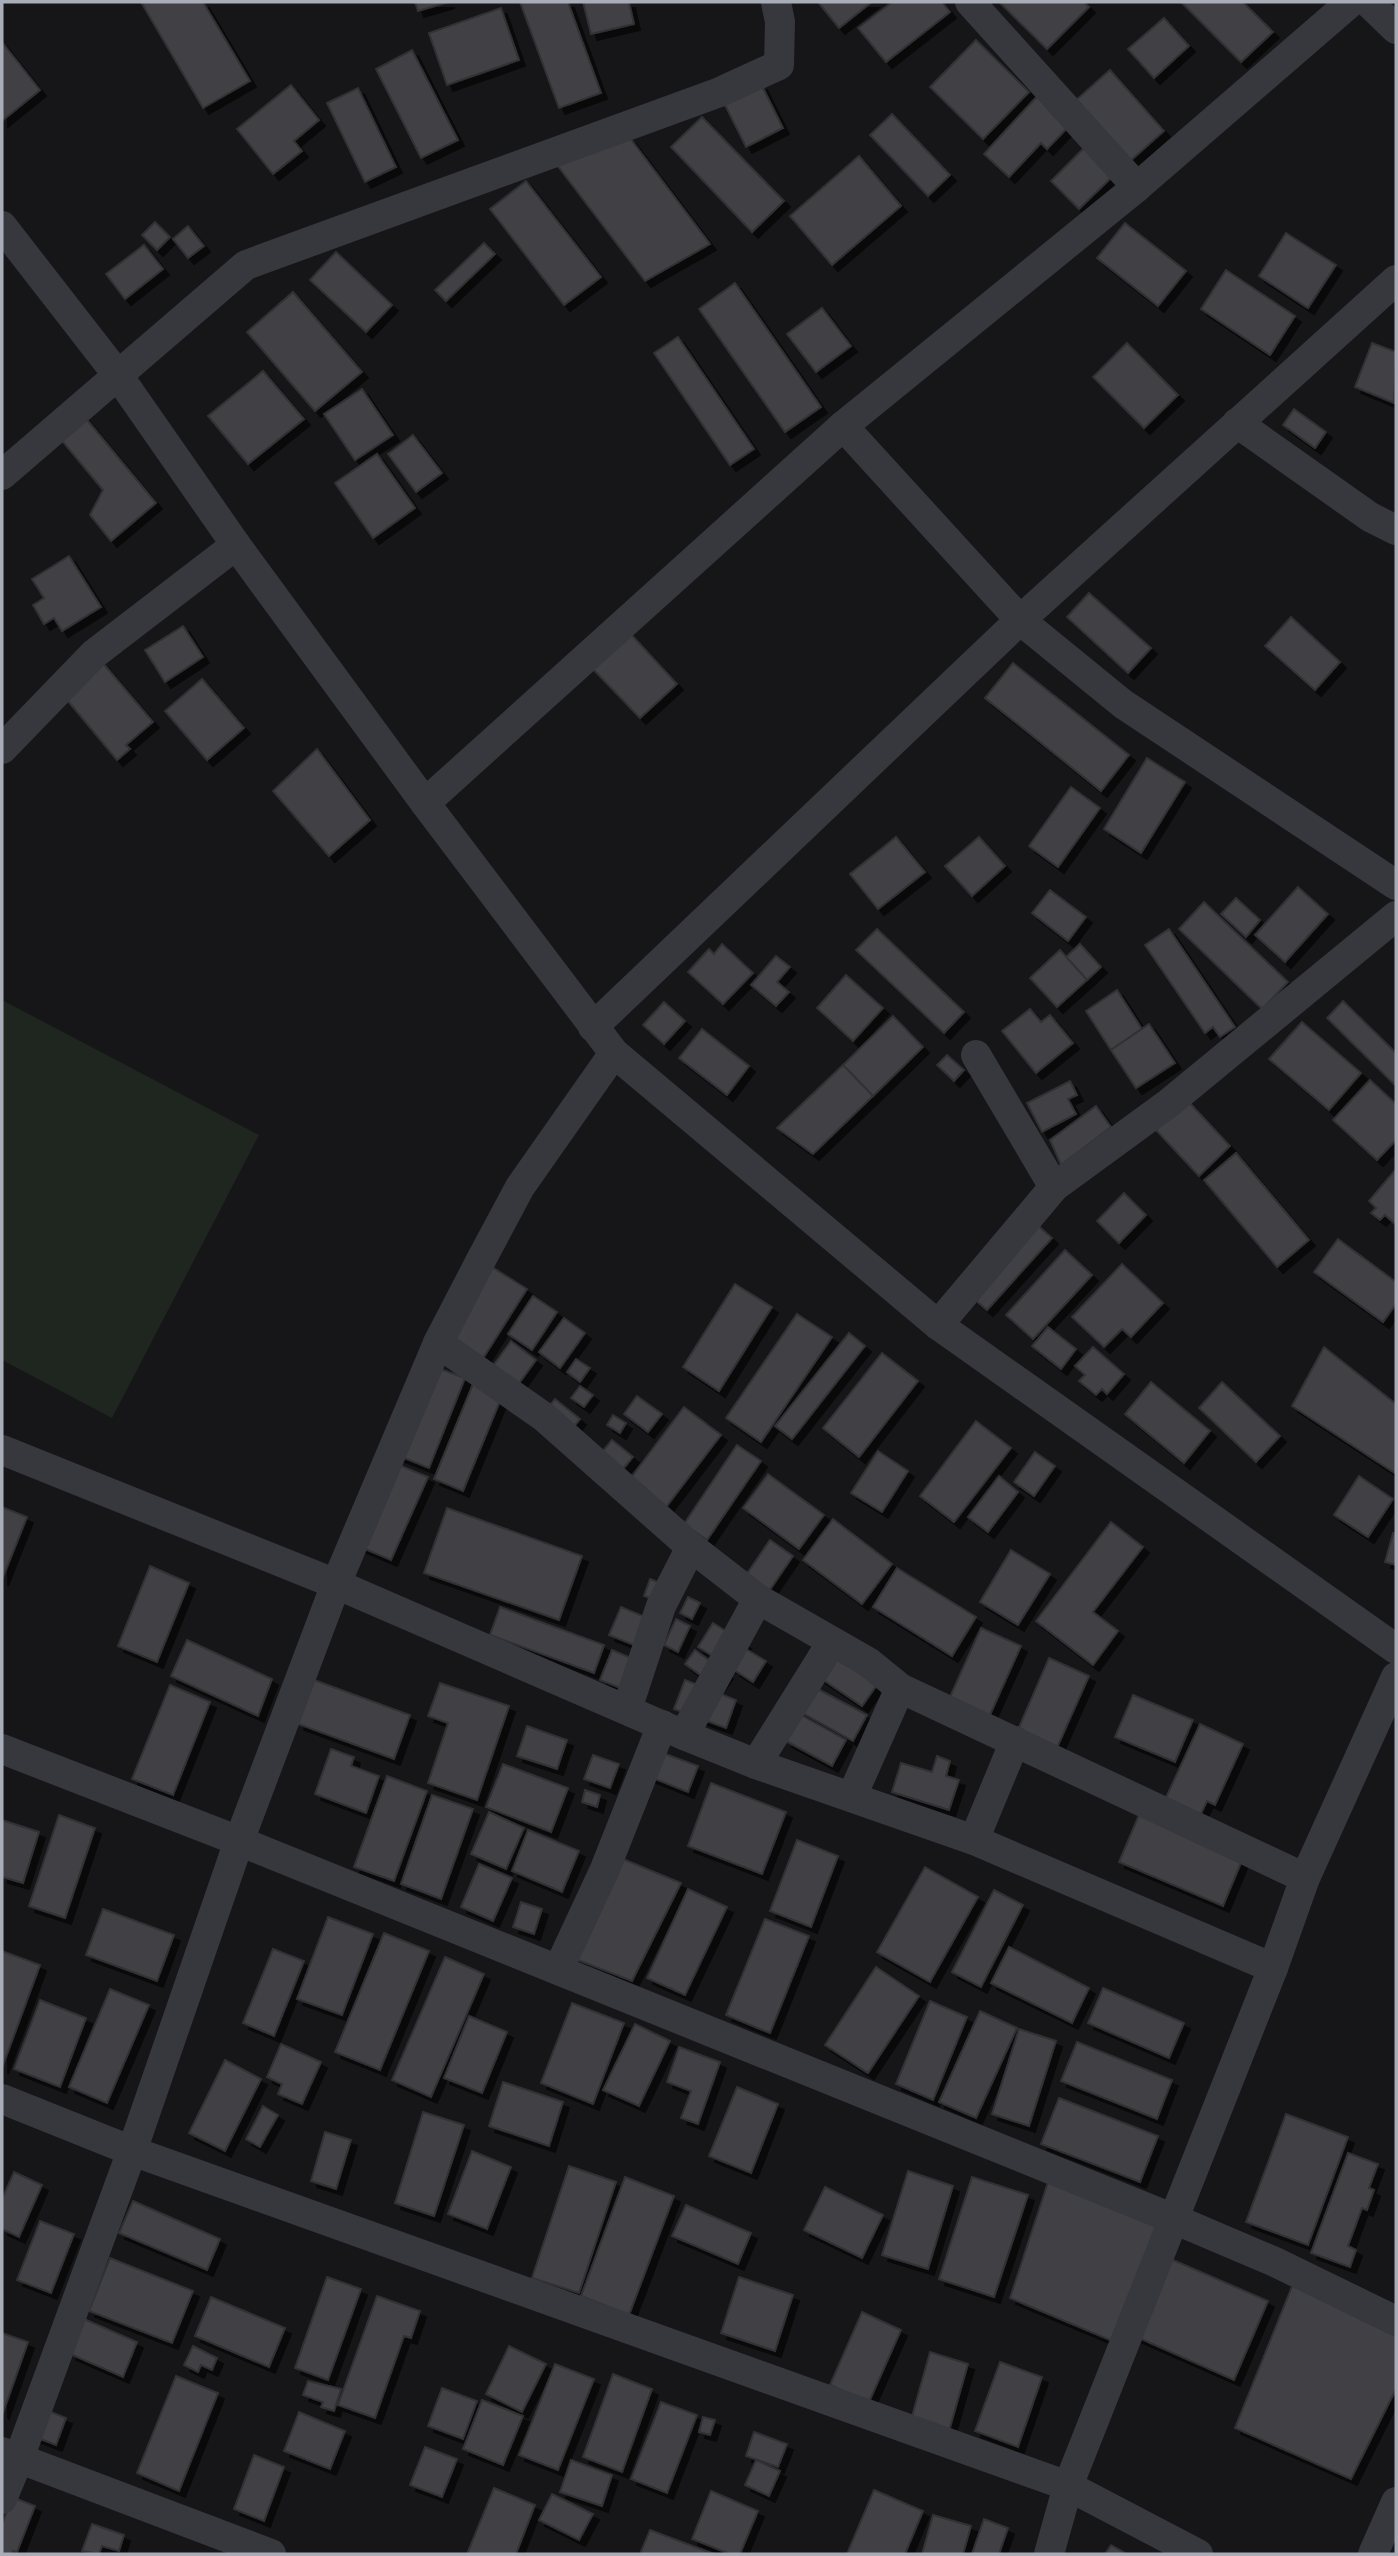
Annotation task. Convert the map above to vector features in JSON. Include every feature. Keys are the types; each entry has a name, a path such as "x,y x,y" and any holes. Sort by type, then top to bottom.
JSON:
{"street":[{"path":"970,2 1137,187"},
{"path":"425,803 843,426 1137,187 1351,2"},
{"path":"1368,2 1396,29"},
{"path":"2,475 246,265 720,92 779,65 778,12"},
{"path":"2,226 117,374 236,545 425,803 614,1052 938,1325 1396,1649"},
{"path":"593,1027 1020,620 1396,280"},
{"path":"1237,423 1370,517 1396,530"},
{"path":"843,426 1020,620 1123,705 1396,885"},
{"path":"2,749 94,654 236,545"},
{"path":"938,1325 1054,1186 1169,1103 1396,916"},
{"path":"2,2499 10,2455 132,2151 239,1841 336,1584 438,1343 520,1187 614,1052"},
{"path":"976,1055 1054,1186"},
{"path":"438,1343 544,1417 691,1547 758,1600 868,1662 900,1688 1306,1878"},
{"path":"2,1450 336,1584 756,1764 974,1840 1273,1968"},
{"path":"627,1709 662,1605 691,1547"},
{"path":"558,1970 673,1730 758,1600"},
{"path":"756,1764 832,1642"},
{"path":"1049,2554 1068,2486 1306,1878 1396,1677"},
{"path":"852,1796 900,1688"},
{"path":"974,1840 1015,1741"},
{"path":"2,1749 239,1841 1174,2219 1275,2262 1396,2321"},
{"path":"2,2099 132,2151 1068,2486 1198,2554"},
{"path":"10,2455 271,2554"},
{"path":"1373,2554 1396,2502"}],"shaded area":[{"path":"2,1000 259,1135 112,1418 2,1360"}],"building":[{"path":"141,2 203,2 250,81 203,108"},
{"path":"415,2 449,2 418,11"},
{"path":"520,2 568,2 601,93 559,108"},
{"path":"583,2 629,2 634,24 591,34"},
{"path":"818,2 872,2 839,28"},
{"path":"892,2 942,2 950,12 886,62 858,28"},
{"path":"999,2 1084,2 1089,7 1047,49"},
{"path":"1181,2 1243,2 1273,32 1241,62"},
{"path":"501,8 519,60 447,85 429,33"},
{"path":"1164,18 1189,46 1154,78 1128,49"},
{"path":"976,40 1029,92 983,139 930,87"},
{"path":"2,42 40,90 2,121"},
{"path":"412,50 458,140 421,158 376,69"},
{"path":"1110,70 1164,131 1130,161 1075,101"},
{"path":"761,84 783,128 746,147 724,103"},
{"path":"291,85 319,120 294,141 302,151 273,174 237,129"},
{"path":"358,88 396,167 365,182 327,103"},
{"path":"1042,91 1074,121 1047,149 1041,143 1009,177 984,154"},
{"path":"892,114 950,175 928,196 870,135"},
{"path":"702,117 784,201 752,232 671,147"},
{"path":"630,138 710,244 645,281 554,161"},
{"path":"1088,144 1116,173 1079,209 1051,181"},
{"path":"859,156 901,206 832,265 790,216"},
{"path":"526,181 601,277 564,305 490,209"},
{"path":"155,222 170,237 157,250 142,235"},
{"path":"1125,223 1186,271 1158,306 1097,258"},
{"path":"188,226 204,246 188,258 173,239"},
{"path":"1286,233 1336,265 1308,308 1259,276"},
{"path":"484,243 495,254 446,301 435,290"},
{"path":"144,245 163,269 125,299 106,274"},
{"path":"336,252 392,305 366,332 310,280"},
{"path":"1226,270 1295,316 1270,355 1201,309"},
{"path":"735,283 821,407 785,432 699,309"},
{"path":"293,292 362,372 315,411 247,332"},
{"path":"822,308 851,346 816,372 787,334"},
{"path":"678,337 754,449 730,465 654,353"},
{"path":"1127,343 1178,395 1144,428 1093,377"},
{"path":"1372,343 1396,352 1394,403 1355,387"},
{"path":"263,371 304,419 248,464 208,416"},
{"path":"362,389 393,435 355,460 324,414"},
{"path":"1294,409 1326,432 1315,448 1283,425"},
{"path":"83,415 156,503 111,541 90,515 103,490 58,436"},
{"path":"413,435 442,473 416,492 388,454"},
{"path":"377,454 415,508 373,538 335,483"},
{"path":"69,556 101,607 62,631 54,618 44,624 33,605 44,598 32,579"},
{"path":"1089,593 1151,648 1128,673 1067,617"},
{"path":"1291,617 1340,662 1315,690 1265,646"},
{"path":"183,626 203,657 165,682 145,650"},
{"path":"628,631 677,684 640,718 590,666"},
{"path":"102,662 153,722 126,745 130,749 117,760 63,695"},
{"path":"1013,663 1129,755 1101,791 985,698"},
{"path":"202,679 244,728 207,760 165,711"},
{"path":"317,749 370,820 329,856 273,791"},
{"path":"1147,758 1185,782 1141,853 1104,829"},
{"path":"1071,787 1100,808 1058,867 1029,846"},
{"path":"896,837 925,872 878,909 850,874"},
{"path":"979,837 1005,866 972,896 945,866"},
{"path":"1298,887 1328,914 1285,962 1255,935"},
{"path":"1050,890 1086,917 1068,941 1032,913"},
{"path":"1236,898 1260,920 1246,937 1221,914"},
{"path":"1204,902 1288,982 1262,1009 1179,929"},
{"path":"877,929 964,1012 944,1033 856,950"},
{"path":"1169,929 1235,1027 1220,1037 1213,1027 1205,1033 1145,945"},
{"path":"722,944 753,973 723,1004 688,972 709,949 714,954"},
{"path":"1080,944 1101,967 1087,980 1066,957"},
{"path":"1060,950 1087,980 1057,1007 1030,978"},
{"path":"776,956 790,967 777,982 789,992 776,1006 751,985"},
{"path":"846,975 883,1008 853,1041 817,1008"},
{"path":"1117,990 1142,1029 1111,1050 1086,1011"},
{"path":"1343,1001 1396,1053 1396,1086 1327,1018"},
{"path":"664,1002 685,1021 664,1044 643,1025"},
{"path":"1030,1009 1041,1022 1050,1015 1073,1043 1036,1073 1002,1031"},
{"path":"893,1016 923,1047 873,1096 843,1065"},
{"path":"1302,1022 1361,1073 1329,1110 1269,1059"},
{"path":"1149,1024 1175,1063 1136,1088 1111,1050"},
{"path":"702,1029 749,1066 727,1095 679,1058"},
{"path":"947,1055 964,1070 954,1081 937,1065"},
{"path":"843,1065 873,1096 813,1154 777,1128"},
{"path":"1370,1080 1396,1104 1396,1140 1377,1160 1333,1120"},
{"path":"1070,1081 1077,1095 1068,1099 1076,1114 1042,1132 1027,1103"},
{"path":"1187,1100 1230,1146 1199,1176 1156,1130"},
{"path":"1096,1106 1111,1127 1061,1165 1050,1140"},
{"path":"1236,1153 1309,1240 1277,1267 1204,1180"},
{"path":"1396,1169 1396,1225 1385,1215 1380,1220 1371,1213 1376,1208 1369,1201"},
{"path":"1124,1193 1146,1215 1119,1243 1097,1221"},
{"path":"1034,1222 1052,1238 987,1310 969,1295"},
{"path":"1338,1239 1396,1282 1396,1304 1383,1322 1314,1272"},
{"path":"1065,1250 1092,1275 1033,1339 1006,1315"},
{"path":"1122,1264 1163,1303 1131,1337 1122,1329 1104,1347 1072,1317"},
{"path":"492,1267 527,1289 480,1363 445,1341"},
{"path":"735,1284 772,1307 719,1391 683,1367"},
{"path":"533,1296 557,1312 532,1350 508,1334"},
{"path":"797,1314 832,1337 761,1442 726,1418"},
{"path":"564,1318 585,1333 560,1368 539,1352"},
{"path":"1048,1327 1076,1349 1061,1369 1032,1346"},
{"path":"849,1333 865,1346 792,1439 775,1426"},
{"path":"511,1341 536,1360 512,1393 487,1374"},
{"path":"1093,1347 1124,1374 1107,1394 1102,1389 1096,1395 1079,1381 1085,1375 1075,1366"},
{"path":"1324,1347 1396,1404 1396,1474 1292,1406"},
{"path":"882,1353 918,1381 859,1457 823,1428"},
{"path":"576,1359 590,1368 580,1382 567,1372"},
{"path":"435,1367 465,1378 429,1468 399,1456"},
{"path":"1151,1382 1210,1431 1184,1463 1125,1414"},
{"path":"1222,1382 1280,1436 1256,1462 1199,1408"},
{"path":"473,1384 502,1396 463,1491 434,1479"},
{"path":"580,1386 593,1395 584,1407 571,1398"},
{"path":"637,1396 662,1414 648,1432 624,1414"},
{"path":"555,1399 580,1419 569,1433 544,1413"},
{"path":"684,1407 721,1435 663,1511 627,1483"},
{"path":"613,1415 626,1423 620,1433 607,1425"},
{"path":"976,1421 1011,1448 954,1522 920,1496"},
{"path":"612,1440 633,1457 623,1469 602,1452"},
{"path":"737,1445 761,1461 707,1540 684,1524"},
{"path":"878,1451 908,1471 882,1512 851,1493"},
{"path":"1035,1452 1055,1466 1034,1496 1014,1482"},
{"path":"394,1463 428,1477 391,1560 358,1546"},
{"path":"768,1474 824,1515 799,1549 743,1508"},
{"path":"999,1476 1018,1492 988,1532 968,1517"},
{"path":"1359,1476 1393,1499 1368,1537 1334,1515"},
{"path":"2,1507 27,1517 2,1580"},
{"path":"447,1508 582,1556 559,1620 424,1573"},
{"path":"833,1519 892,1564 862,1604 803,1560"},
{"path":"1111,1522 1143,1547 1093,1612 1118,1631 1093,1665 1036,1621"},
{"path":"1393,1533 1396,1534 1396,1565 1385,1562"},
{"path":"770,1540 793,1556 767,1594 744,1578"},
{"path":"1011,1550 1050,1574 1018,1625 980,1602"},
{"path":"150,1566 189,1583 157,1662 118,1646"},
{"path":"897,1568 976,1617 952,1656 873,1607"},
{"path":"650,1579 663,1584 657,1601 644,1596"},
{"path":"688,1597 700,1603 692,1619 680,1613"},
{"path":"500,1607 604,1645 594,1673 490,1635"},
{"path":"621,1607 645,1617 634,1645 609,1635"},
{"path":"676,1619 690,1626 678,1652 664,1645"},
{"path":"713,1623 745,1643 730,1667 698,1647"},
{"path":"981,1628 1021,1646 985,1726 945,1708"},
{"path":"187,1640 272,1679 258,1716 171,1676"},
{"path":"746,1649 766,1661 753,1682 734,1670"},
{"path":"830,1649 879,1682 862,1706 813,1673"},
{"path":"612,1650 638,1661 628,1691 600,1680"},
{"path":"695,1650 727,1673 717,1687 685,1664"},
{"path":"1049,1658 1089,1676 1056,1750 1017,1732"},
{"path":"314,1680 410,1715 394,1759 298,1724"},
{"path":"685,1680 736,1700 726,1728 674,1709"},
{"path":"440,1683 509,1706 477,1800 428,1783 448,1723 428,1716"},
{"path":"170,1685 210,1702 173,1795 132,1779"},
{"path":"812,1686 867,1715 853,1741 799,1711"},
{"path":"1133,1695 1193,1720 1175,1762 1115,1737"},
{"path":"801,1715 846,1740 832,1766 786,1741"},
{"path":"1200,1724 1243,1744 1215,1805 1207,1801 1198,1820 1163,1804"},
{"path":"527,1726 567,1740 557,1769 517,1756"},
{"path":"331,1749 354,1757 351,1766 379,1776 366,1813 315,1794"},
{"path":"660,1752 698,1766 688,1792 650,1777"},
{"path":"593,1755 619,1764 610,1788 584,1779"},
{"path":"937,1756 950,1761 946,1776 959,1780 949,1810 892,1792 901,1763 932,1772"},
{"path":"503,1764 568,1788 551,1832 486,1807"},
{"path":"387,1776 427,1791 394,1881 354,1867"},
{"path":"711,1783 786,1812 762,1874 688,1846"},
{"path":"585,1790 600,1795 597,1807 582,1802"},
{"path":"432,1795 473,1809 441,1899 401,1884"},
{"path":"489,1812 524,1828 506,1869 471,1854"},
{"path":"59,1815 95,1828 65,1918 29,1906"},
{"path":"1139,1815 1243,1858 1223,1906 1119,1862"},
{"path":"2,1820 39,1832 23,1883 2,1877"},
{"path":"528,1830 579,1851 562,1892 512,1871"},
{"path":"797,1840 838,1856 811,1927 770,1911"},
{"path":"618,1857 681,1883 632,1981 570,1957"},
{"path":"479,1864 512,1878 493,1921 461,1907"},
{"path":"925,1867 978,1897 930,1982 877,1952"},
{"path":"688,1889 727,1907 685,1995 647,1978"},
{"path":"994,1890 1023,1905 981,1987 952,1972"},
{"path":"521,1902 542,1909 534,1934 513,1927"},
{"path":"103,1909 174,1935 157,1981 86,1955"},
{"path":"328,1917 373,1934 342,2015 297,1999"},
{"path":"765,1919 809,1936 770,2033 726,2015"},
{"path":"384,1933 429,1951 380,2070 335,2052"},
{"path":"1009,1947 1089,1988 1072,2023 991,1983"},
{"path":"273,1949 304,1961 274,2036 243,2023"},
{"path":"2,1951 40,1965 2,2068"},
{"path":"445,1957 484,1974 431,2097 392,2080"},
{"path":"876,1967 919,1996 868,2073 825,2045"},
{"path":"1103,1988 1184,2023 1169,2058 1088,2023"},
{"path":"110,1989 149,2005 107,2103 69,2087"},
{"path":"40,2000 86,2018 60,2087 14,2069"},
{"path":"930,2001 967,2017 933,2100 896,2084"},
{"path":"572,2003 624,2023 593,2104 541,2083"},
{"path":"980,2011 1017,2028 976,2118 939,2102"},
{"path":"469,2016 507,2032 482,2093 444,2078"},
{"path":"635,2024 670,2041 639,2106 603,2090"},
{"path":"1019,2029 1056,2041 1029,2126 992,2114"},
{"path":"1077,2042 1172,2080 1157,2119 1061,2081"},
{"path":"281,2044 321,2062 302,2104 278,2094 282,2084 267,2077"},
{"path":"679,2047 720,2062 698,2124 681,2118 691,2091 667,2082"},
{"path":"225,2060 261,2079 225,2151 189,2133"},
{"path":"503,2082 563,2102 549,2146 489,2126"},
{"path":"737,2087 778,2104 751,2173 709,2156"},
{"path":"1059,2098 1158,2136 1140,2182 1041,2144"},
{"path":"263,2106 278,2115 260,2147 246,2139"},
{"path":"423,2112 464,2125 434,2216 395,2203"},
{"path":"1286,2114 1348,2137 1308,2245 1246,2222"},
{"path":"325,2132 351,2140 336,2189 311,2181"},
{"path":"472,2151 511,2167 487,2229 448,2214"},
{"path":"1348,2153 1378,2164 1369,2188 1374,2190 1367,2210 1362,2208 1348,2246 1356,2250 1350,2267 1311,2253"},
{"path":"569,2166 616,2182 579,2293 532,2278"},
{"path":"908,2171 953,2186 928,2269 882,2255"},
{"path":"14,2172 42,2185 19,2237 2,2229 2,2199"},
{"path":"1051,2173 1159,2217 1117,2343 1010,2298"},
{"path":"625,2177 674,2196 629,2315 581,2296"},
{"path":"972,2177 1028,2195 994,2297 939,2279"},
{"path":"825,2187 883,2215 862,2258 804,2230"},
{"path":"133,2201 220,2239 207,2270 119,2233"},
{"path":"686,2205 751,2233 738,2264 672,2236"},
{"path":"40,2221 74,2234 51,2293 17,2280"},
{"path":"1166,2257 1268,2301 1234,2380 1132,2335"},
{"path":"110,2258 193,2291 172,2343 89,2311"},
{"path":"327,2277 361,2289 328,2380 295,2368"},
{"path":"739,2277 793,2295 775,2351 721,2333"},
{"path":"1293,2284 1396,2331 1396,2389 1351,2479 1235,2428"},
{"path":"377,2296 420,2311 411,2338 404,2336 375,2418 338,2405"},
{"path":"211,2297 285,2328 269,2367 195,2336"},
{"path":"862,2312 901,2330 869,2402 830,2385"},
{"path":"84,2319 137,2342 123,2377 70,2354"},
{"path":"2,2333 28,2342 3,2413 2,2412"},
{"path":"193,2346 217,2358 212,2370 201,2365 198,2372 184,2365"},
{"path":"509,2346 546,2364 522,2412 486,2394"},
{"path":"930,2352 968,2364 949,2431 911,2420"},
{"path":"1000,2362 1042,2377 1018,2447 975,2431"},
{"path":"555,2364 594,2379 558,2470 519,2455"},
{"path":"613,2374 652,2389 622,2472 583,2457"},
{"path":"176,2376 218,2393 179,2491 137,2473"},
{"path":"308,2381 341,2389 334,2411 321,2407 323,2402 303,2395"},
{"path":"442,2388 477,2401 463,2439 428,2426"},
{"path":"482,2400 523,2416 503,2465 463,2449"},
{"path":"661,2402 697,2415 667,2493 631,2479"},
{"path":"46,2410 66,2418 56,2445 35,2437"},
{"path":"299,2412 345,2431 330,2469 284,2451"},
{"path":"703,2417 715,2420 710,2435 699,2432"},
{"path":"754,2432 787,2444 778,2467 746,2456"},
{"path":"425,2447 457,2459 442,2497 410,2485"},
{"path":"254,2455 284,2467 264,2521 234,2509"},
{"path":"571,2460 612,2475 602,2506 560,2492"},
{"path":"756,2460 780,2471 769,2496 745,2485"},
{"path":"494,2488 535,2505 516,2554 467,2554"},
{"path":"874,2490 923,2511 905,2554 847,2554"},
{"path":"711,2491 758,2511 740,2554 730,2554 692,2539"},
{"path":"552,2494 593,2514 579,2540 539,2520"},
{"path":"12,2497 35,2506 17,2552 2,2554 2,2525"},
{"path":"933,2515 971,2526 963,2554 922,2554"},
{"path":"984,2519 1008,2528 999,2554 972,2554"},
{"path":"92,2524 124,2535 119,2551 102,2546 99,2554 82,2551"},
{"path":"650,2530 714,2554 640,2554"},
{"path":"1111,2545 1127,2554 1105,2554"}]}
